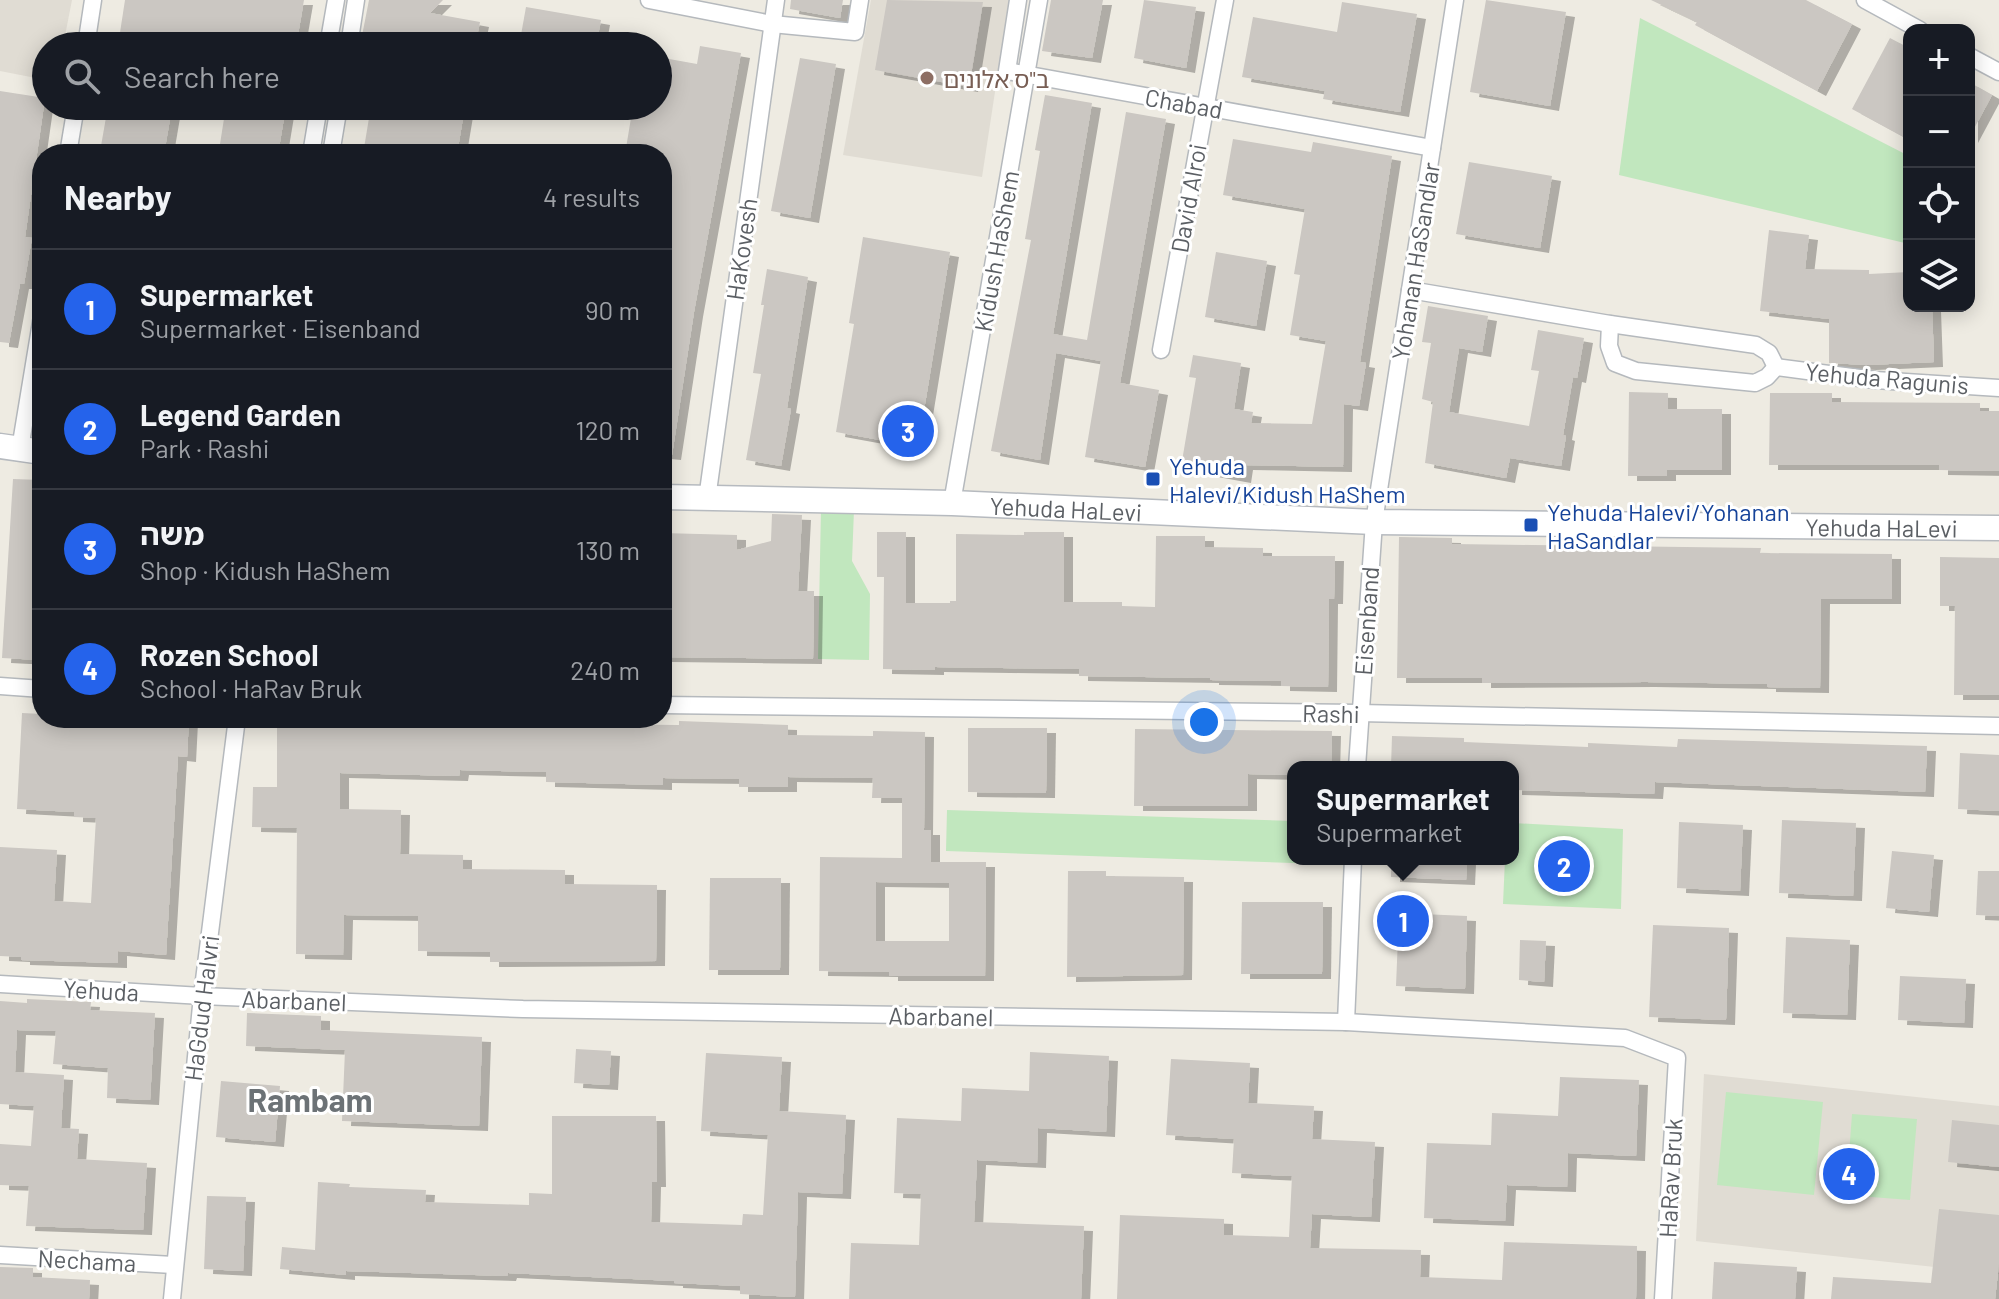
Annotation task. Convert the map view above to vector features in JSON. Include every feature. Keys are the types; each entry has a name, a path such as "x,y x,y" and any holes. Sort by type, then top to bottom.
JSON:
{"street":[{"path":"88,32 93,0"},
{"path":"330,32 336,0"},
{"path":"351,32 356,0"},
{"path":"649,0 772,24 855,32 860,0"},
{"name":"HaKovesh","path":"707,499 776,0"},
{"path":"1018,0 1007,71 1026,75"},
{"name":"Kidush HaShem","path":"952,503 1039,0"},
{"name":"David Alroi","path":"1161,350 1225,0"},
{"name":"Yohanan HaSandlar","path":"1374,522 1455,0"},
{"path":"1865,0 1909,24"},
{"path":"1975,59 1999,72"},
{"name":"Chabad","path":"1026,75 1432,148"},
{"path":"70,144 74,120"},
{"path":"313,144 317,120"},
{"path":"333,144 337,120"},
{"name":"Yehuda Ragunis","path":"1410,290 1756,345 1769,353 1776,367"},
{"name":"Yehuda Ragunis","path":"1610,324 1609,346 1615,363 1636,371 1755,383 1767,377 1776,367"},
{"name":"Yehuda Ragunis","path":"1776,367 1875,380 1999,388"},
{"path":"21,449 32,379"},
{"name":"Yehuda HaLevi","path":"672,497 952,503 1374,522 1999,528"},
{"name":"Eisenband","path":"1357,761 1374,522"},
{"path":"0,686 32,688"},
{"name":"Rashi","path":"672,705 1359,713 1999,726"},
{"name":"HaGdud HaIvri","path":"172,1299 202,996 236,728"},
{"path":"1346,1022 1353,865"},
{"name":"Yehuda","path":"0,984 202,996"},
{"name":"Abarbanel","path":"202,996 539,1010 1346,1022 1625,1038 1677,1058"},
{"name":"HaRav Bruk","path":"1663,1299 1677,1058"},
{"name":"Nechama","path":"0,1255 173,1265"},
{"path":"172,1299 186,1299"}],"shaded area":[{"path":"0,0 72,0 66,32 32,32 32,77 0,71"},
{"name":"ב\"ס אלונים","path":"871,0 1009,0 982,177 843,155"},
{"path":"1704,1074 1999,1106 1999,1274 1696,1241"}],"green space":[{"path":"1640,18 1903,153 1903,243 1619,175"},
{"path":"821,509 854,510 852,561 870,594 869,660 818,659"},
{"path":"947,810 1287,821 1287,863 946,851"},
{"path":"1519,823 1623,829 1621,909 1503,904 1505,865 1519,865"},
{"path":"1726,1092 1823,1102 1814,1195 1717,1185"},
{"path":"1852,1114 1917,1119 1910,1200 1846,1195"}],"building":[{"path":"125,0 304,0 298,32 120,32"},
{"path":"369,0 443,0 430,13 480,22 478,32 363,32"},
{"path":"791,0 843,0 840,18 790,9"},
{"path":"887,0 983,2 969,87 875,70"},
{"path":"1051,0 1103,0 1092,58 1042,51"},
{"path":"1144,0 1196,7 1186,68 1134,58"},
{"path":"1486,0 1566,12 1550,106 1470,92"},
{"path":"1651,0 1806,0 1852,24 1817,91 1695,25 1697,22"},
{"path":"1342,2 1417,14 1400,112 1323,99 1325,91 1242,77 1253,17 1337,32"},
{"path":"526,7 601,20 599,32 522,32"},
{"path":"1890,38 1903,45 1903,137 1852,109"},
{"path":"700,46 741,53 694,312 672,455 672,144 627,144 631,120 672,120 672,60 697,64"},
{"path":"800,58 836,64 810,218 771,211"},
{"path":"1975,85 1992,95 1975,127"},
{"path":"0,91 32,96 32,120 42,120 38,144 32,144 32,188 25,237 32,238 24,284 20,284 9,343 0,342"},
{"path":"1045,95 1092,103 1053,334 1087,340 1126,112 1166,119 1120,383 1159,390 1145,467 1085,457 1101,361 1056,353 1040,460 991,451 1031,240 1025,239 1040,151 1035,150"},
{"path":"106,120 170,120 166,144 101,144"},
{"path":"224,120 284,120 280,144 220,144"},
{"path":"369,120 463,120 459,144 365,144"},
{"path":"1233,139 1311,152 1313,142 1392,156 1360,362 1366,363 1359,406 1344,404 1343,467 1244,465 1242,478 1181,467 1196,378 1189,377 1193,355 1241,363 1234,409 1253,412 1251,423 1312,424 1326,341 1290,335 1300,275 1294,274 1305,209 1223,195"},
{"path":"1469,162 1552,176 1540,248 1456,234"},
{"path":"1769,230 1809,235 1805,269 1869,270 1869,274 1903,272 1903,312 1932,312 1934,362 1829,363 1829,319 1760,311"},
{"path":"863,237 950,252 918,447 836,432 854,324 849,323"},
{"path":"1216,252 1267,261 1256,326 1205,317"},
{"path":"767,269 808,277 781,466 746,460 761,374 753,373"},
{"path":"1428,306 1488,316 1482,352 1459,348 1449,412 1529,426 1539,371 1531,370 1538,330 1584,338 1577,378 1573,377 1561,466 1510,458 1506,478 1425,463 1433,402 1422,399 1431,343 1422,342"},
{"path":"1629,392 1668,393 1668,409 1722,409 1722,470 1667,470 1667,476 1628,476"},
{"path":"1770,393 1832,393 1832,402 1980,403 1980,411 1999,411 1999,471 1939,470 1939,465 1769,465"},
{"path":"13,479 32,480 32,660 2,658"},
{"path":"772,514 802,515 798,591 814,591 813,659 672,657 672,533 737,535 737,550 771,541"},
{"path":"877,532 906,532 906,603 956,601 956,534 1064,532 1064,602 1122,602 1122,606 1155,607 1156,536 1205,536 1205,547 1263,548 1263,556 1335,556 1334,599 1329,599 1328,687 1281,686 1281,681 1079,676 1079,669 883,669 884,577 877,577"},
{"path":"1399,537 1452,538 1452,544 1761,548 1760,553 1892,554 1892,599 1821,599 1820,688 1646,682 1482,683 1482,678 1397,678"},
{"path":"1940,557 1999,558 1999,695 1954,695 1955,606 1940,606"},
{"path":"22,713 32,714 32,728 188,728 187,757 178,756 166,955 118,951 118,963 21,960 21,957 0,956 0,847 57,850 54,901 91,903 96,818 74,817 74,812 17,809"},
{"path":"679,721 788,725 788,735 873,736 873,731 925,732 924,830 931,830 931,862 986,862 985,976 889,976 889,972 819,971 820,857 902,858 902,798 872,798 873,778 788,777 788,787 739,787 739,779 663,778 663,785 546,782 546,772 460,770 459,776 340,773 340,809 401,810 400,854 463,855 463,869 565,870 565,884 657,885 656,961 490,962 490,952 418,951 418,916 344,915 343,955 296,954 297,828 252,827 253,787 277,787 277,728 672,728 672,725 679,725","holes":["876,882 949,883 949,941 876,941"]},
{"path":"968,728 1047,728 1046,793 968,792"},
{"path":"1135,729 1332,731 1331,761 1287,761 1287,775 1248,774 1248,806 1134,806"},
{"path":"1392,736 1588,747 1588,743 1677,747 1678,739 1927,746 1925,792 1655,782 1654,794 1519,790 1519,761 1391,761"},
{"path":"1960,753 1999,755 1999,811 1958,809"},
{"path":"1782,820 1856,823 1853,896 1779,893"},
{"path":"1679,822 1743,825 1740,891 1677,888"},
{"path":"1892,851 1934,855 1929,912 1886,908"},
{"path":"1391,865 1467,865 1466,880 1391,877"},
{"path":"1068,871 1106,871 1106,876 1184,877 1183,975 1067,977"},
{"path":"1978,871 1999,871 1999,916 1976,915"},
{"path":"710,878 781,878 780,970 709,970"},
{"path":"1242,902 1323,902 1322,974 1241,974"},
{"path":"1399,913 1467,916 1465,989 1396,986"},
{"path":"1653,925 1729,928 1726,1020 1649,1017"},
{"path":"1786,937 1850,940 1847,1015 1783,1013"},
{"path":"1520,940 1546,941 1544,982 1519,980"},
{"path":"1900,976 1966,979 1964,1023 1898,1020"},
{"path":"27,999 91,1002 90,1010 155,1013 150,1100 107,1098 108,1068 53,1064 56,1031 17,1030 15,1072 64,1075 61,1128 79,1129 77,1159 147,1163 143,1230 26,1226 29,1186 0,1185 0,1144 31,1146 34,1106 0,1104 0,1001 27,1003"},
{"path":"247,1013 321,1016 321,1030 482,1037 479,1126 342,1121 345,1050 246,1046"},
{"path":"576,1049 611,1051 609,1085 574,1083"},
{"path":"1030,1052 1109,1056 1106,1132 1038,1128 1037,1163 977,1160 974,1222 1084,1226 1081,1299 849,1299 851,1243 919,1245 921,1194 894,1193 897,1118 961,1121 962,1088 1029,1091"},
{"path":"706,1053 782,1057 779,1111 846,1115 842,1194 798,1192 795,1297 740,1294 740,1286 674,1281 508,1273 507,1276 346,1271 346,1275 280,1269 282,1247 315,1250 318,1182 350,1184 349,1187 426,1190 425,1202 529,1205 529,1193 552,1194 552,1116 656,1116 657,1182 652,1182 651,1222 742,1225 743,1214 763,1215 768,1135 701,1131"},
{"path":"1171,1059 1250,1063 1248,1103 1314,1106 1312,1139 1375,1142 1371,1217 1312,1214 1310,1248 1421,1250 1420,1277 1502,1280 1504,1242 1637,1246 1636,1299 1117,1299 1120,1215 1224,1219 1224,1235 1289,1237 1292,1176 1232,1173 1234,1139 1166,1135"},
{"path":"1560,1077 1639,1080 1636,1156 1568,1153 1567,1187 1507,1185 1505,1221 1424,1218 1427,1143 1491,1145 1492,1113 1558,1116"},
{"path":"221,1081 280,1086 275,1142 216,1137"},
{"path":"1952,1120 1999,1125 1999,1167 1948,1162"},
{"path":"207,1196 246,1197 243,1271 204,1269"},
{"path":"1939,1209 1999,1215 1995,1299 1831,1299 1833,1277 1931,1283"},
{"path":"1714,1262 1797,1267 1795,1299 1712,1299"},
{"path":"0,1267 33,1268 33,1277 90,1280 89,1299 0,1299"}],"place":[{"name":"ב\"ס אלונים","path":"927,78"},
{"name":"משה","path":"908,431"},
{"name":"Yehuda Halevi/Kidush HaShem","path":"1153,479"},
{"name":"Yehuda Halevi/Yohanan HaSandlar","path":"1531,525"},
{"name":"Legend Garden","path":"1564,866"},
{"name":"Supermarket","path":"1403,921"},
{"name":"Rozen School","path":"1849,1174"}],"district":[{"name":"Rambam","path":"310,1099"}]}
